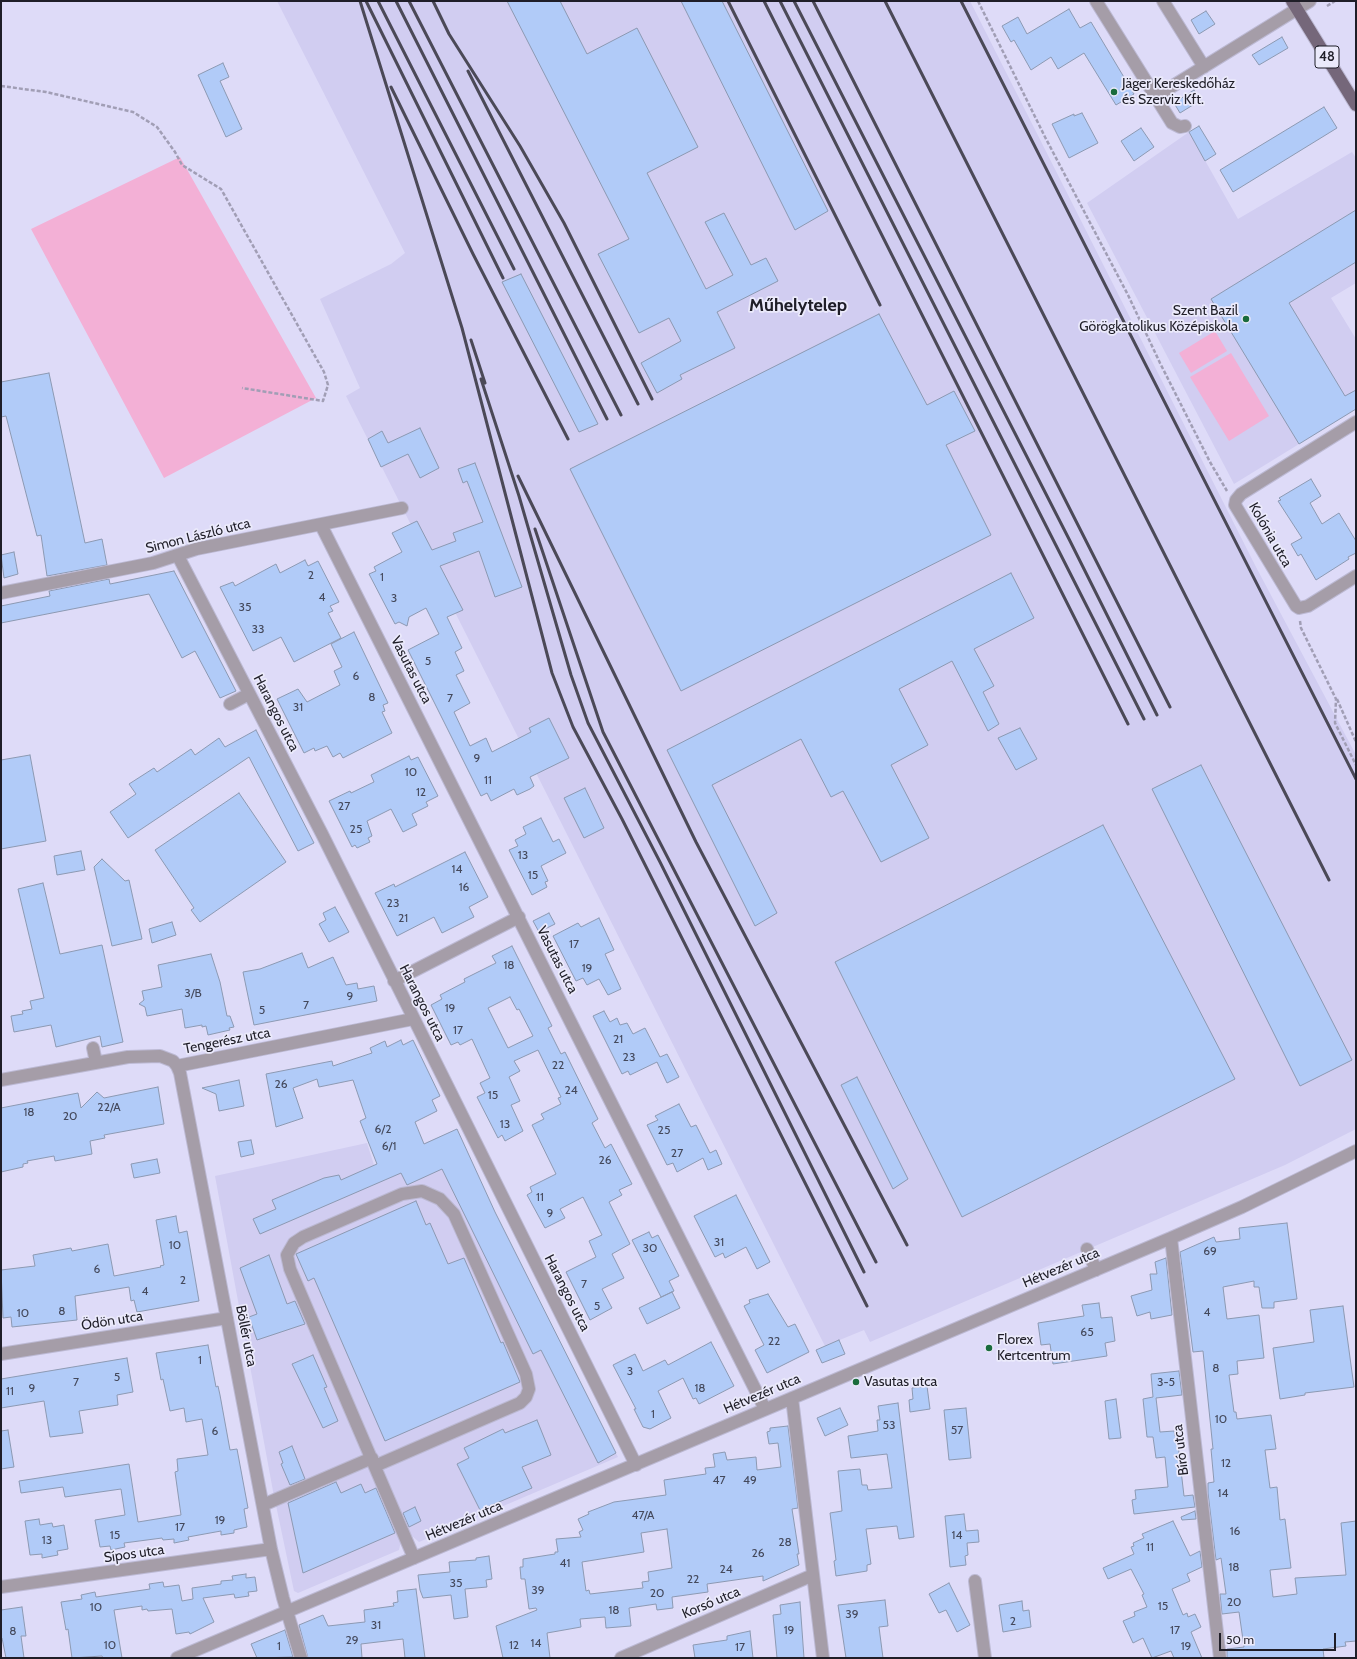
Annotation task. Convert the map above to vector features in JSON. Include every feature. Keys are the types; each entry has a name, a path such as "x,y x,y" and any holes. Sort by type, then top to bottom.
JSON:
{"main road":[{"name":"48","path":"1295,5 1356,105"}],"street":[{"path":"1096,1 1172,123 1180,127 1185,126"},
{"path":"1163,1 1204,67"},
{"path":"1155,97 1204,67 1295,5 1310,1"},
{"name":"Kolónia utca","path":"1299,608 1293,603 1237,510 1236,500 1241,494 1356,422"},
{"name":"Simon László utca","path":"1,594 148,564 178,556 196,549 402,508"},
{"name":"Vasutas utca","path":"321,525 765,1409"},
{"name":"Harangos utca","path":"178,556 322,834 636,1465"},
{"path":"1299,608 1308,606 1356,576"},
{"path":"230,704 249,694"},
{"path":"394,981 519,917"},
{"name":"Tengerész utca","path":"1,1080 128,1057 152,1056 167,1058 177,1066 413,1019"},
{"path":"93,1048 96,1062"},
{"name":"Böllér utca","path":"177,1066 180,1073 271,1549 287,1612 301,1658"},
{"name":"Hétvezér utca","path":"178,1658 1171,1238 1242,1207 1356,1151"},
{"path":"263,1505 373,1462 520,1403 526,1397 529,1389 526,1374 454,1214 440,1198 422,1191 402,1194 303,1237 294,1243 287,1255 290,1269 373,1462 414,1558"},
{"name":"Bíró utca","path":"1171,1238 1220,1658"},
{"path":"1087,1249 1096,1270"},
{"name":"Ödön utca","path":"1,1354 227,1318"},
{"path":"792,1398 823,1658"},
{"name":"Sípos utca","path":"1,1587 271,1549"},
{"name":"Korsó utca","path":"621,1658 813,1575"},
{"path":"975,1581 985,1658"}],"path":[{"path":"978,1 1045,137 1128,295 1160,363 1210,462 1228,493 1236,500"},
{"path":"1327,6 1335,1"},
{"path":"1,86 46,92 133,112 157,127 176,152 182,165 221,189 324,372 328,385 323,401 242,388"},
{"path":"1299,608 1301,628 1356,742"},
{"path":"1336,698 1335,723 1356,765"}],"shaded area":[{"path":"277,1 970,1 1256,567 1356,755 1356,1129 1285,1165 870,1342 864,1330 825,1346 346,396 360,388 320,299 391,264 405,253"},
{"name":"Szent Bazil Görögkatolikus Középiskola","path":"1189,132 1238,219 1352,152 1356,158 1356,283 1331,298 1356,339 1356,409 1234,484 1087,203"},
{"path":"180,157 316,398 164,478 31,229"},
{"path":"1215,331 1227,351 1191,373 1179,353"},
{"path":"1231,353 1269,416 1229,441 1190,377"},
{"path":"457,1129 495,1213 618,1457 419,1542 412,1536 401,1541 399,1550 298,1593 294,1591 273,1491 215,1176 367,1143 374,1165"}],"building":[{"path":"507,1 560,1 587,54 637,28 698,147 647,173 706,289 733,275 705,222 724,213 751,265 766,258 778,281 717,312 735,348 680,375 682,379 657,393 641,363 681,341 669,318 639,333 598,254 629,239"},
{"path":"681,1 722,1 828,211 795,230"},
{"path":"1069,9 1080,28 1091,22 1134,94 1116,105 1084,53 1058,69 1051,57 1031,70 1014,40 1011,42 1002,26 1018,17 1027,34"},
{"path":"1206,11 1215,24 1199,34 1191,20"},
{"path":"1282,37 1288,48 1259,65 1252,55"},
{"path":"223,63 229,77 220,81 242,129 226,137 198,75"},
{"path":"1194,90 1201,100 1180,113 1174,103"},
{"path":"1324,107 1337,128 1233,192 1220,170"},
{"path":"1082,113 1098,143 1069,158 1052,124 1074,114 1074,116"},
{"path":"1199,126 1216,154 1205,161 1189,132"},
{"path":"1141,128 1154,147 1134,161 1121,141"},
{"path":"1356,210 1356,262 1289,303 1345,396 1356,390 1356,409 1299,444 1211,299"},
{"path":"521,274 598,424 579,432 502,282"},
{"path":"879,314 927,405 954,391 975,431 946,445 991,535 681,691 570,469"},
{"path":"49,373 85,543 102,539 107,565 47,576 41,535 37,536 6,416 1,417 1,382"},
{"path":"420,428 439,468 420,478 408,454 381,467 368,439 382,431 388,443"},
{"path":"475,463 522,587 495,597 479,551 440,566 463,610 447,617 462,648 455,652 464,671 456,675 470,703 454,712 470,746 486,738 492,752 531,732 529,728 549,718 569,758 530,777 534,786 530,789 517,795 514,789 491,801 487,793 481,796 408,650 439,634 426,608 409,617 407,626 399,622 395,624 369,574 376,571 374,567 402,552 392,533 417,521 432,550 456,541 453,533 483,522 467,481 463,483 458,469"},
{"path":"1311,479 1321,496 1310,503 1322,524 1339,513 1356,541 1356,553 1316,580 1301,554 1298,556 1291,544 1302,538 1278,501 1281,500 1279,498"},
{"path":"14,552 18,574 4,578 1,555"},
{"path":"305,560 308,566 318,561 339,602 330,606 333,611 328,613 341,638 294,662 281,637 253,651 220,587 233,582 235,586 276,564 280,573"},
{"path":"174,571 236,691 220,698 195,651 182,658 149,594 1,623 1,606 50,596 49,591 109,579 110,584"},
{"path":"1011,573 1034,618 974,649 994,686 983,692 999,724 988,731 952,661 899,689 928,745 891,765 929,838 881,862 843,791 831,797 801,739 712,785 777,913 755,926 667,750"},
{"path":"354,632 388,703 383,705 385,711 382,712 392,733 343,758 340,753 333,757 327,746 315,751 314,748 304,753 277,699 298,689 307,702 340,685 334,671 342,667 331,644"},
{"path":"1020,728 1037,759 1016,770 998,738"},
{"path":"256,730 314,843 298,851 249,757 128,838 110,812 136,794 129,784 154,768 157,772 191,749 195,755 219,738 225,747"},
{"path":"30,755 46,841 1,849 1,760"},
{"path":"409,756 411,760 418,757 438,796 426,802 428,806 412,814 417,825 403,832 391,809 367,821 372,836 368,838 370,842 357,848 355,845 352,847 329,801 374,782 371,775"},
{"path":"1201,765 1352,1060 1300,1086 1152,789"},
{"path":"585,788 604,828 584,838 564,798"},
{"path":"239,793 286,862 200,922 191,910 194,908 155,850"},
{"path":"541,818 553,842 559,839 566,853 541,866 548,881 545,882 547,887 532,895 509,850 518,846 515,840 526,834 523,827"},
{"path":"1103,825 1235,1079 962,1217 835,962"},
{"path":"81,851 85,870 57,875 54,856"},
{"path":"465,852 488,897 469,907 474,917 442,933 434,917 397,936 375,893 394,884 395,887"},
{"path":"102,859 125,881 129,880 142,939 112,946 94,867"},
{"path":"43,883 60,954 102,945 123,1042 102,1047 100,1036 56,1047 51,1025 14,1032 11,1016 23,1014 22,1011 32,1009 30,1001 44,998 18,889"},
{"path":"335,907 349,932 329,942 319,924 326,920 323,913"},
{"path":"549,913 555,924 539,932 533,921"},
{"path":"599,918 614,950 605,954 621,989 608,995 599,979 587,985 583,978 576,981 553,936 578,923 581,927"},
{"path":"172,922 176,935 152,943 149,929"},
{"path":"512,946 552,1026 548,1028 561,1054 565,1052 598,1119 592,1123 605,1148 611,1144 632,1184 619,1190 622,1195 609,1202 630,1244 612,1254 624,1278 602,1289 612,1308 590,1320 566,1272 596,1257 589,1241 602,1235 583,1197 560,1209 565,1218 545,1228 527,1195 532,1192 530,1187 556,1174 532,1125 544,1119 541,1114 561,1104 558,1098 561,1097 538,1050 514,1061 520,1071 509,1077 520,1101 511,1105 523,1131 505,1141 502,1135 498,1138 477,1097 485,1093 480,1083 490,1078 472,1039 460,1045 458,1042 451,1045 431,1005 442,999 440,995 465,982 464,979 496,963 492,956","holes":["510,997 517,1010 519,1009 533,1036 508,1048 488,1008"]},
{"path":"302,953 308,968 333,957 346,985 357,983 358,989 374,986 377,1001 254,1025 243,972 260,969"},
{"path":"211,954 220,982 227,1016 230,1016 234,1027 229,1028 230,1030 208,1035 206,1026 202,1027 202,1025 185,1028 182,1009 147,1016 145,1007 139,1004 144,1000 142,991 162,987 158,965"},
{"path":"604,1011 610,1022 617,1018 620,1025 627,1023 633,1034 645,1028 660,1057 667,1054 679,1077 667,1083 657,1062 630,1075 628,1071 622,1074 593,1016"},
{"path":"401,1040 403,1045 413,1040 440,1096 432,1100 437,1111 415,1122 424,1144 457,1129 495,1212 616,1453 598,1463 541,1350 533,1354 442,1169 407,1185 401,1173 260,1234 253,1219 276,1209 272,1200 324,1178 339,1175 341,1180 377,1164 360,1121 366,1118 353,1080 319,1087 317,1079 293,1088 303,1118 276,1127 266,1074 332,1061 333,1066 372,1053 370,1048 385,1041 387,1047"},
{"path":"857,1077 908,1179 893,1189 841,1085"},
{"path":"239,1080 244,1106 219,1111 216,1094 202,1088"},
{"path":"158,1087 164,1124 104,1135 105,1138 90,1141 92,1154 55,1161 54,1156 27,1161 28,1163 23,1164 23,1167 1,1172 1,1108 78,1093 81,1108 97,1092 104,1098"},
{"path":"679,1104 691,1127 696,1125 710,1153 716,1150 722,1164 708,1170 703,1158 677,1172 673,1163 667,1165 647,1125 658,1120 655,1116"},
{"path":"251,1140 254,1154 241,1157 238,1142"},
{"path":"157,1159 160,1173 134,1178 131,1164"},
{"path":"736,1195 770,1262 757,1269 746,1247 725,1258 723,1253 715,1257 694,1216"},
{"path":"416,1201 426,1225 430,1223 448,1264 464,1258 501,1343 503,1342 520,1382 385,1441 314,1278 308,1281 296,1254"},
{"path":"176,1216 179,1233 187,1231 199,1301 137,1312 134,1300 131,1301 129,1287 75,1296 77,1320 12,1327 11,1317 3,1318 1,1270 35,1266 33,1255 71,1248 72,1251 108,1244 114,1276 161,1267 160,1266 164,1265 156,1220"},
{"path":"1287,1223 1297,1299 1274,1302 1274,1308 1262,1308 1259,1287 1254,1287 1254,1281 1223,1287 1227,1319 1259,1315 1264,1358 1237,1361 1238,1374 1229,1375 1234,1412 1236,1412 1237,1419 1271,1415 1276,1449 1265,1450 1270,1488 1277,1487 1280,1520 1285,1519 1291,1568 1270,1570 1273,1597 1297,1594 1295,1578 1346,1575 1341,1523 1356,1521 1356,1641 1345,1642 1346,1646 1323,1649 1324,1658 1227,1658 1227,1649 1244,1647 1239,1612 1222,1614 1220,1594 1226,1594 1221,1558 1216,1560 1208,1493 1208,1483 1214,1482 1211,1449 1213,1449 1203,1351 1193,1352 1180,1252 1214,1237 1216,1242 1240,1239 1239,1228"},
{"path":"649,1232 652,1238 658,1235 679,1276 669,1281 674,1291 661,1297 632,1240"},
{"path":"269,1255 287,1304 295,1301 305,1324 257,1340 249,1317 257,1314 240,1268"},
{"path":"1166,1258 1172,1315 1151,1319 1150,1312 1137,1316 1131,1296 1152,1290 1150,1274 1157,1274 1155,1262"},
{"path":"672,1292 680,1308 647,1324 639,1308"},
{"path":"768,1294 788,1327 795,1324 809,1352 767,1373 755,1350 764,1345 744,1306 750,1303 749,1300"},
{"path":"1099,1303 1101,1318 1112,1317 1115,1341 1105,1343 1107,1356 1053,1364 1050,1344 1041,1345 1038,1323 1084,1316 1082,1305"},
{"path":"1343,1306 1354,1387 1305,1393 1305,1395 1280,1399 1273,1348 1314,1342 1310,1310"},
{"path":"839,1340 845,1354 822,1363 816,1350"},
{"path":"711,1342 734,1386 699,1404 696,1398 693,1399 683,1378 658,1391 671,1418 650,1429 643,1427 634,1409 636,1409 613,1365 635,1354 643,1371 665,1360 668,1365"},
{"path":"208,1345 216,1387 218,1386 220,1395 230,1450 237,1449 248,1508 244,1509 247,1527 234,1530 234,1533 221,1535 221,1531 188,1537 189,1540 174,1543 174,1539 163,1540 162,1538 124,1543 125,1547 111,1550 110,1546 100,1547 95,1520 125,1515 121,1489 65,1497 63,1487 21,1493 19,1481 129,1464 138,1522 181,1515 175,1472 178,1471 177,1459 208,1455 202,1419 186,1422 184,1408 170,1411 163,1379 161,1380 156,1353"},
{"path":"313,1355 327,1387 324,1388 338,1421 323,1428 292,1364"},
{"path":"127,1358 133,1392 117,1395 118,1405 79,1411 83,1433 50,1437 44,1401 1,1408 1,1379"},
{"path":"1179,1371 1182,1395 1156,1398 1160,1432 1174,1431 1175,1436 1177,1436 1184,1496 1193,1495 1195,1507 1134,1514 1132,1500 1136,1499 1135,1490 1168,1487 1165,1457 1156,1458 1153,1437 1147,1437 1143,1399 1153,1397 1151,1374"},
{"path":"927,1386 930,1409 910,1412 909,1400 913,1399 912,1388"},
{"path":"1116,1399 1121,1438 1109,1439 1105,1401"},
{"path":"898,1403 914,1537 899,1539 897,1526 866,1529 871,1564 867,1565 867,1571 836,1576 834,1561 836,1560 830,1513 842,1511 838,1471 860,1469 862,1485 867,1485 868,1490 892,1488 887,1454 851,1458 848,1436 878,1431 877,1420 880,1420 878,1406"},
{"path":"840,1408 848,1425 825,1436 817,1418"},
{"path":"966,1408 971,1458 949,1460 944,1410"},
{"path":"537,1420 551,1455 522,1467 532,1488 480,1510 457,1464 469,1458 464,1448 503,1429 505,1433"},
{"path":"788,1426 798,1508 792,1509 799,1554 797,1554 799,1565 763,1581 763,1576 707,1584 708,1592 672,1597 673,1608 657,1610 656,1604 629,1608 631,1626 606,1628 605,1617 580,1619 581,1627 547,1633 550,1658 503,1658 496,1626 537,1610 536,1608 529,1609 525,1579 521,1579 520,1567 523,1567 523,1559 555,1554 555,1552 558,1552 556,1539 581,1537 579,1532 583,1530 578,1519 589,1514 588,1512 614,1502 666,1495 664,1480 706,1474 705,1468 715,1467 713,1454 725,1452 727,1460 756,1457 757,1470 781,1467 778,1443 769,1444 767,1432 770,1431 770,1428","holes":["667,1529 672,1568 648,1572 649,1581 642,1582 643,1588 590,1594 589,1590 586,1591 582,1562 644,1552 641,1533"]},
{"path":"8,1430 14,1467 1,1469 1,1431"},
{"path":"292,1446 305,1479 290,1485 281,1464 283,1463 279,1452"},
{"path":"336,1482 341,1493 361,1484 365,1493 376,1488 395,1533 303,1573 288,1503"},
{"path":"415,1507 421,1521 409,1527 403,1513"},
{"path":"1195,1511 1196,1519 1182,1520 1181,1517"},
{"path":"964,1514 966,1531 978,1530 979,1542 967,1543 968,1555 965,1556 966,1565 950,1567 945,1516"},
{"path":"39,1519 40,1525 52,1523 53,1527 64,1525 68,1549 57,1551 58,1555 42,1558 42,1554 30,1555 25,1521"},
{"path":"1173,1521 1190,1556 1200,1551 1202,1567 1187,1574 1190,1581 1172,1589 1183,1615 1187,1613 1188,1617 1195,1614 1201,1627 1191,1632 1202,1658 1174,1658 1171,1651 1152,1658 1143,1638 1133,1643 1123,1621 1135,1616 1134,1612 1147,1607 1142,1595 1144,1594 1131,1569 1108,1579 1103,1568 1134,1554 1131,1547 1134,1546 1133,1543 1144,1538 1142,1534"},
{"path":"489,1556 492,1579 486,1580 487,1587 465,1589 468,1617 454,1619 451,1595 423,1598 420,1590 418,1575 450,1572 449,1562 476,1560 476,1558"},
{"path":"246,1574 246,1578 255,1577 257,1591 248,1592 249,1596 235,1598 234,1594 203,1598 214,1622 190,1634 189,1632 176,1634 172,1609 148,1611 147,1609 142,1610 142,1606 114,1610 122,1658 103,1658 102,1656 72,1658 68,1629 66,1630 61,1602 82,1599 81,1595 95,1592 96,1597 150,1589 149,1584 163,1582 164,1587 179,1585 182,1601 193,1599 192,1588 221,1584 221,1581 233,1580 232,1576"},
{"path":"949,1583 970,1625 957,1632 946,1610 939,1613 929,1594"},
{"path":"416,1589 425,1658 405,1658 403,1639 361,1644 362,1658 308,1658 299,1625 323,1615 328,1626 365,1622 364,1610 394,1606 393,1603 398,1602 397,1591"},
{"path":"885,1600 888,1626 879,1627 883,1658 846,1658 838,1605"},
{"path":"1022,1601 1023,1611 1029,1610 1031,1627 1003,1632 999,1605"},
{"path":"800,1602 804,1658 777,1658 773,1615 781,1614 780,1605"},
{"path":"22,1607 26,1636 21,1636 24,1658 6,1658 1,1638 1,1610"},
{"path":"285,1630 293,1657 257,1658 251,1644"},
{"path":"750,1631 753,1658 695,1658 693,1645 727,1640 727,1636"}],"railway":[{"path":"360,1 462,328 552,673 573,727 622,819 867,1306"},
{"path":"366,1 503,278"},
{"path":"378,1 514,269"},
{"path":"396,1 607,419"},
{"path":"409,1 621,415"},
{"path":"433,1 449,34 520,146 564,223 652,399"},
{"path":"728,1 880,305"},
{"path":"764,1 1128,724"},
{"path":"780,1 1144,719"},
{"path":"794,1 1070,541 1157,715"},
{"path":"813,1 1170,707"},
{"path":"885,1 1329,880"},
{"path":"961,1 1356,779"},
{"path":"468,71 638,404"},
{"path":"391,87 473,254 568,439"},
{"path":"471,340 485,383"},
{"path":"481,379 519,496 571,675 588,723 660,862 864,1272"},
{"path":"518,476 696,842 907,1245"},
{"path":"535,529 603,732 876,1262"}],"place":[{"name":"Jäger Kereskedőház és Szerviz Kft.","path":"1114,92"},
{"name":"Szent Bazil Görögkatolikus Középiskola","path":"1246,319"},
{"name":"Florex Kertcentrum","path":"989,1348"},
{"name":"Vasutas utca","path":"856,1382"}],"district":[{"name":"Műhelytelep","path":"798,306"}]}
